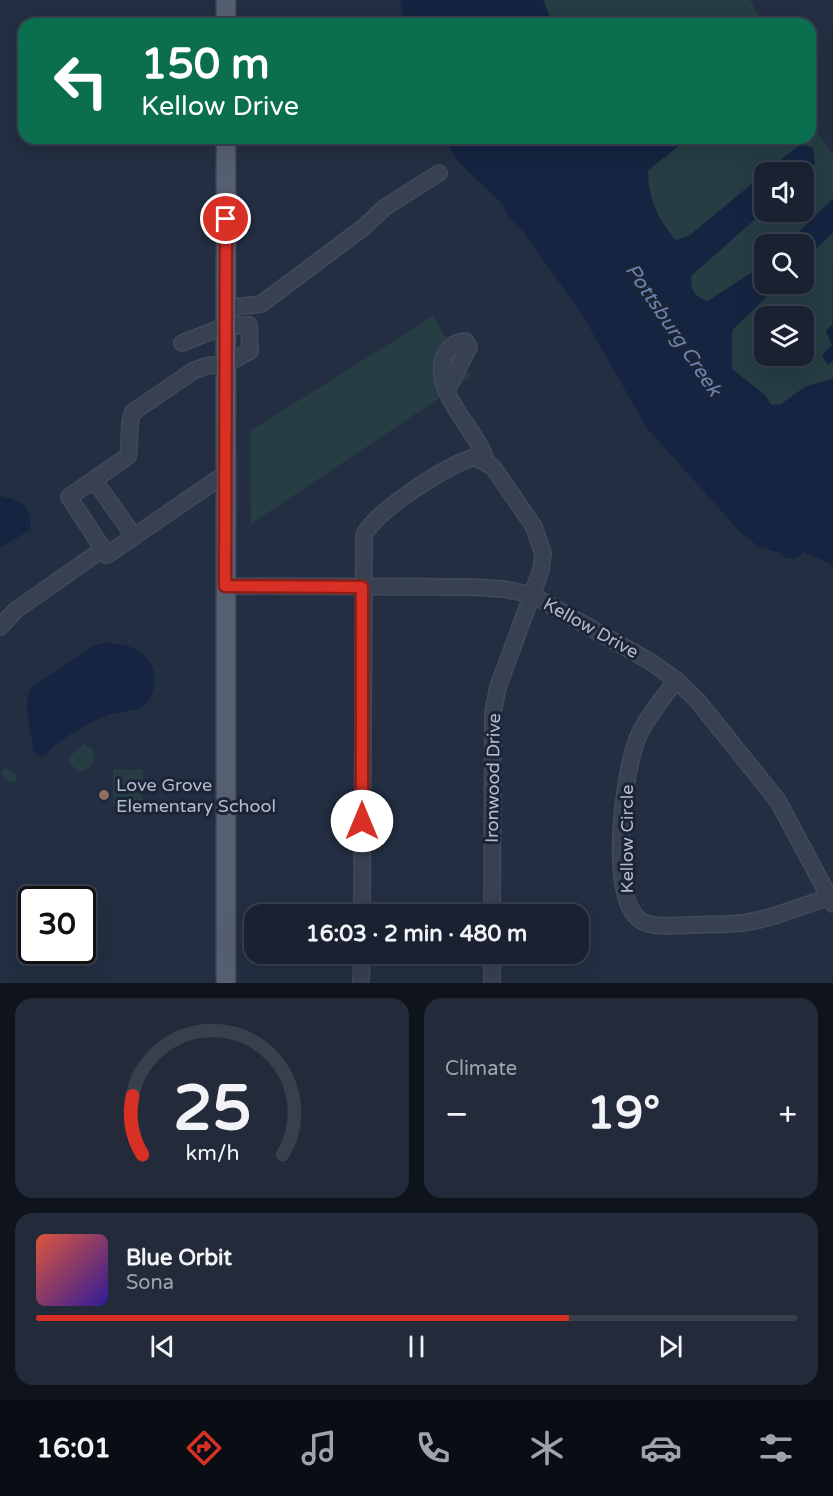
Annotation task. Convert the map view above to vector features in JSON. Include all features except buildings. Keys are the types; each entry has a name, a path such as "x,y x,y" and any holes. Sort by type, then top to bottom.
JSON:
{"main road":[{"path":"226,0 226,18"},
{"path":"226,144 226,983"}],"street":[{"path":"182,343 226,317 261,304 336,245 364,227 384,208 439,173"},
{"path":"225,474 107,555 69,496 128,456 131,442 129,420 133,412 194,371 206,366 226,364"},
{"name":"Ironwood Drive","path":"447,390 454,407 484,453 481,460 493,467 540,538 543,553 541,570 498,687 493,712 492,904"},
{"path":"362,904 364,536 378,516 458,462 481,460"},
{"path":"94,480 134,536"},
{"path":"0,627 16,610 103,549"},
{"name":"Kellow Drive","path":"225,586 470,587 504,589 532,595 651,662 676,680 697,700 778,801 831,900"},
{"name":"Kellow Circle","path":"676,680 639,734 629,759 623,822 623,888 629,909 635,917 646,923 663,926 741,923 831,900"},
{"path":"362,964 362,983"},
{"path":"492,964 492,983"}],"green space":[{"path":"543,0 750,0 760,18 550,18"},
{"path":"816,131 833,155 833,199 814,217 814,164 800,144 816,144"},
{"path":"681,144 800,144 778,162 754,162 754,182 689,236 675,240 655,208 648,181 648,170"},
{"path":"754,220 754,222 809,222 796,234 754,234 754,272 707,301 696,295 691,276"},
{"path":"833,233 832,345 828,365 833,361 833,379 805,387 781,404 771,406 765,395 732,369 732,330 754,309 754,366 814,366 814,306 757,306 770,294 814,294 814,251"},
{"path":"433,316 471,377 251,524 250,431"},
{"path":"84,744 93,749 94,757 89,767 79,773 70,763 69,757"},
{"path":"6,767 17,776 16,781 10,783 0,773"},
{"path":"113,769 143,770 142,807 113,807"}],"water":[{"path":"400,0 543,0 550,18 403,18"},
{"name":"Pottsburg Creek","path":"448,144 681,144 648,170 648,180 655,208 675,240 689,236 754,182 754,220 691,276 691,285 696,295 708,301 754,271 754,294 770,294 757,306 754,306 754,309 732,330 732,369 765,395 771,405 781,404 805,387 833,379 833,565 803,552 796,559 785,558 780,553 759,547 741,533 647,428 583,316 525,234 507,215 504,206 459,162"},
{"path":"801,144 813,148 815,163 814,164 814,162 778,162"},
{"path":"833,199 833,233 814,251 814,234 796,234 809,222 814,222 814,217"},
{"path":"831,325 833,328 833,361 828,365 822,355 832,345 826,331"},
{"path":"0,496 20,502 24,506 29,515 30,530 0,548"},
{"path":"105,643 130,647 140,652 149,661 155,677 152,695 146,704 138,709 111,714 94,721 66,737 45,756 38,756 34,751 28,719 27,702 31,687 94,646"}],"place":[{"name":"Love Grove Elementary School","path":"104,795"}],"route":[{"path":"226,219 225,586 362,587 362,821"}]}
